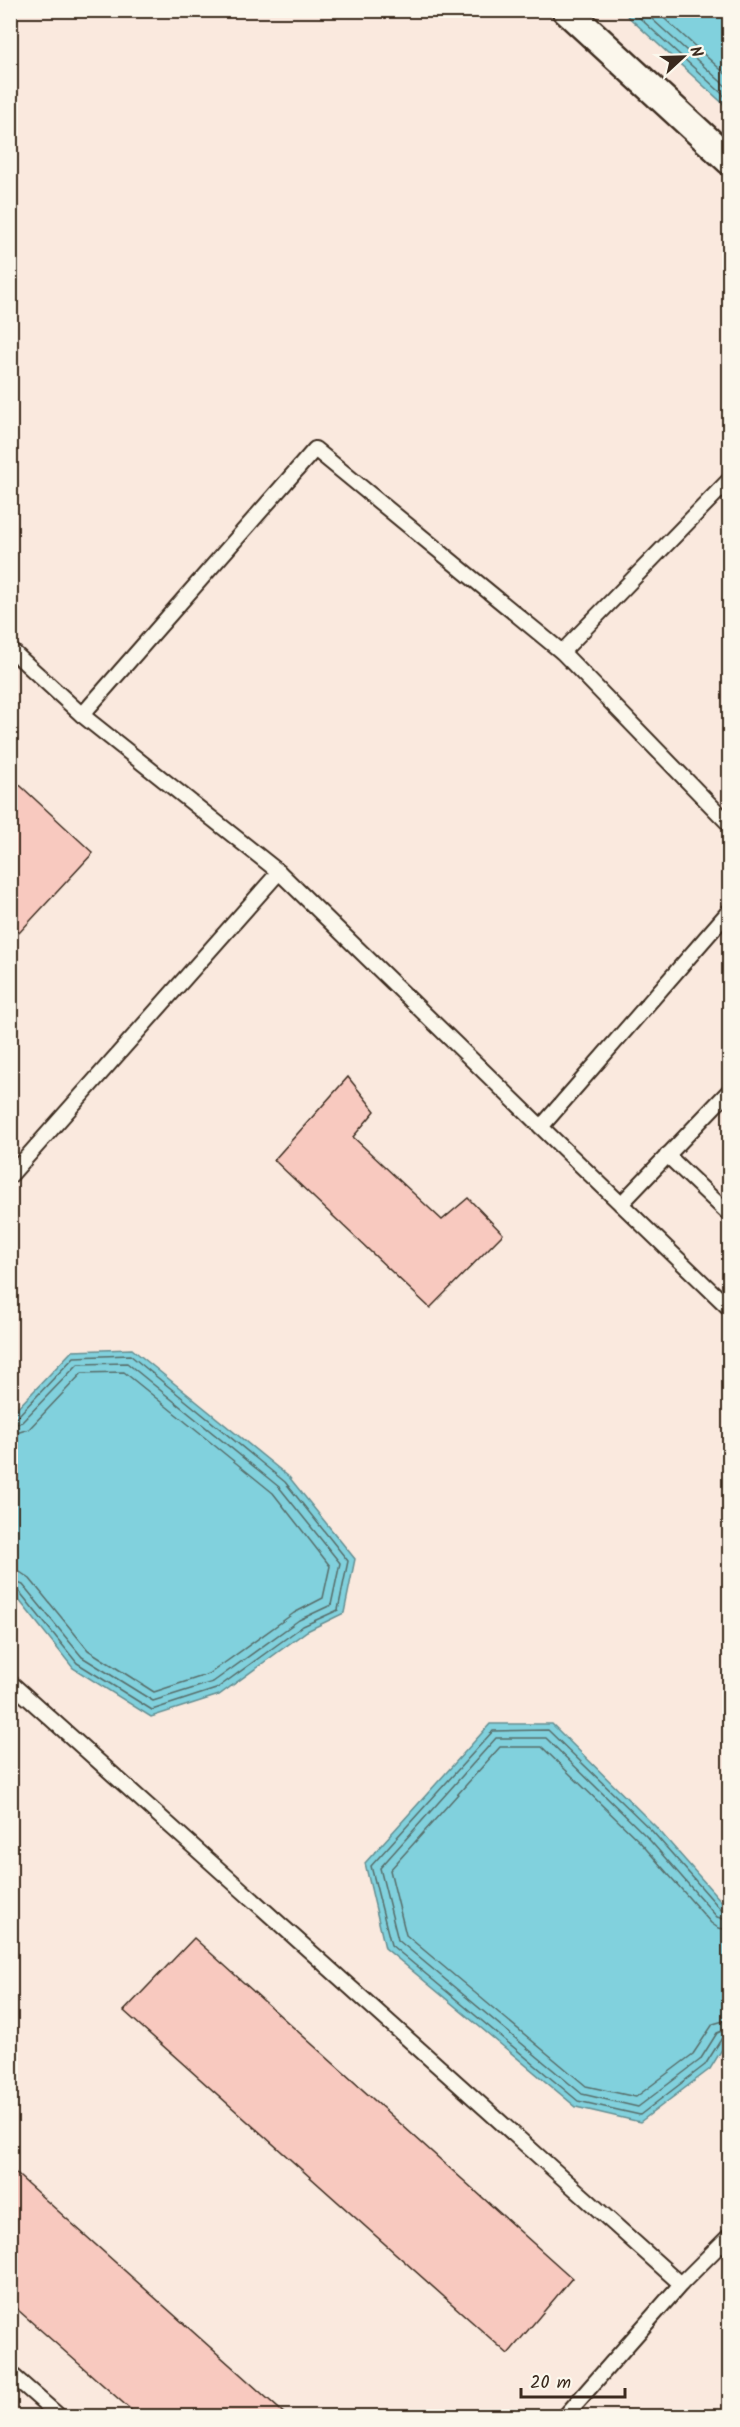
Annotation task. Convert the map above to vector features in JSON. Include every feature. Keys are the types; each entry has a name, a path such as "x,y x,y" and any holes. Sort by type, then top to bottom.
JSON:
{"street":[{"path":"566,10 729,161"}],"lane":[{"path":"82,715 315,449 562,652 729,825"},
{"path":"562,652 729,479"},
{"path":"10,649 82,715 279,872 729,1309"},
{"path":"10,1176 279,872"},
{"path":"541,1127 729,910"},
{"path":"621,1204 729,1090"},
{"path":"667,1155 729,1215"},
{"path":"10,1682 681,2284"},
{"path":"565,2416 681,2284 729,2235"},
{"path":"10,2373 59,2416"}],"water":[{"path":"622,11 729,11 729,109"},
{"path":"132,1349 289,1477 355,1559 344,1613 307,1631 219,1695 151,1717 73,1668 11,1590 11,1415 72,1351"},
{"path":"490,1724 552,1724 656,1827 729,1910 729,2038 710,2069 640,2122 576,2107 385,1948 365,1863"}],"building":[{"path":"10,776 93,853 19,933 10,924"},
{"path":"348,1077 375,1111 353,1137 442,1220 468,1198 503,1234 430,1308 274,1160"},
{"path":"194,1938 572,2278 508,2354 124,2011"},
{"path":"10,2168 287,2416 138,2416 10,2303"}]}
